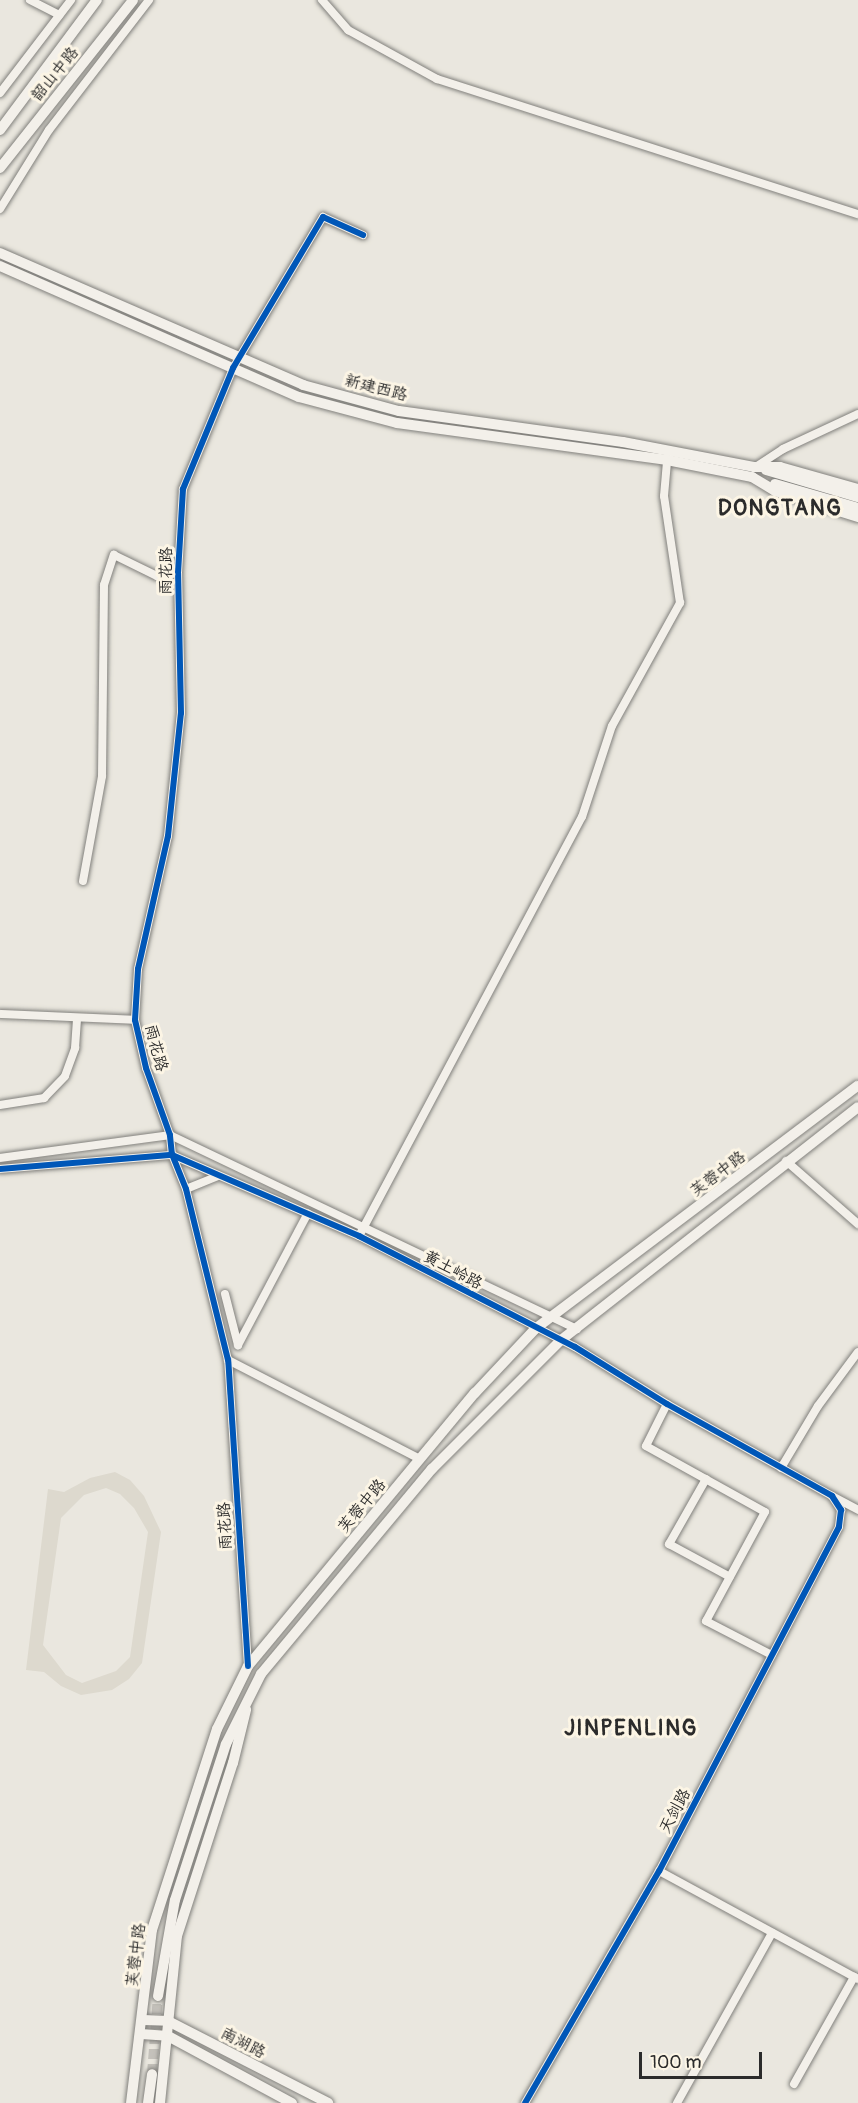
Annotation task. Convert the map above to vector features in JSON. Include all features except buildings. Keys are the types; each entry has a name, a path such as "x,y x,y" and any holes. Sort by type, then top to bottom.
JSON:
{"main road":[{"name":"韶山中路","path":"0,130 96,0"},
{"name":"韶山中路","path":"0,168 134,0"},
{"path":"0,245 14,260"},
{"name":"新建西路","path":"0,253 303,386 399,411 623,442 858,497"},
{"name":"新建西路","path":"0,266 299,397 397,423 753,472 858,508"},
{"path":"0,273 21,275"},
{"name":"新建西路","path":"753,472 780,467 858,489"},
{"name":"新建西路","path":"753,472 775,491 858,517"},
{"name":"芙蓉中路","path":"131,2103 143,2020 152,1930 177,1845 217,1729 248,1666 420,1459 535,1329 857,1085"},
{"name":"芙蓉中路","path":"158,1996 175,1900 226,1744 261,1674 432,1469 561,1340 786,1161 858,1107"},
{"path":"160,2103 168,2021 184,1907 236,1754 248,1700"},
{"name":"南湖路","path":"143,2020 168,2021 328,2103"},
{"name":"南湖路","path":"141,2034 168,2036 292,2103"},
{"path":"148,2103 152,2074"}],"street":[{"path":"30,0 59,15"},
{"path":"0,93 71,0"},
{"path":"0,209 49,130 149,0"},
{"path":"322,0 348,30 437,79 858,214"},
{"name":"雨花路","path":"248,1666 228,1360 186,1189 171,1155 170,1135 146,1068 135,1020 138,969 168,836 180,724 178,573 183,489 233,368 323,217 363,235"},
{"path":"753,472 858,414"},
{"path":"358,1236 582,817 612,726 680,603 664,496 667,460"},
{"path":"83,881 102,776 104,585 114,555 158,576 178,573"},
{"path":"0,1014 135,1020"},
{"path":"0,1105 44,1098 65,1076 75,1048 77,1019"},
{"path":"0,1158 170,1135"},
{"name":"黄土岭路","path":"170,1135 554,1316 577,1329"},
{"name":"黄土岭路","path":"0,1169 171,1155 358,1236 535,1329 561,1340 667,1404 858,1510"},
{"path":"786,1161 856,1220"},
{"path":"186,1189 218,1176"},
{"path":"225,1294 238,1345 308,1213"},
{"path":"781,1468 818,1406 858,1352"},
{"path":"228,1360 420,1459"},
{"path":"667,1404 646,1446 765,1512 706,1621 772,1655"},
{"path":"706,1479 669,1544 730,1576"},
{"name":"天剑路","path":"525,2103 658,1871 839,1527 841,1510 832,1496"},
{"path":"658,1871 856,1978 794,2084"},
{"path":"677,2103 772,1933"}],"shaded area":[{"path":"115,1472 130,1480 144,1496 161,1532 142,1663 129,1679 112,1690 81,1695 61,1686 44,1672 26,1670 48,1489 64,1492 90,1478","holes":["106,1488 120,1494 134,1508 148,1532 130,1657 116,1671 82,1683 66,1675 43,1645 61,1518 84,1495"]}],"tunnel":[{"path":"152,2074 158,1996"}],"cycle path":[{"path":"248,1666 228,1360 186,1189 172,1155 170,1135 146,1068 135,1020 138,969 168,836 181,713 178,573 183,489 233,368 323,217 363,235"},
{"path":"0,1169 172,1155 359,1236 575,1347 667,1404 832,1496 841,1510 839,1527 659,1871 525,2103"}],"district":[{"name":"DONGTANG","path":"780,509"},
{"name":"JINPENLING","path":"631,1729"}]}
